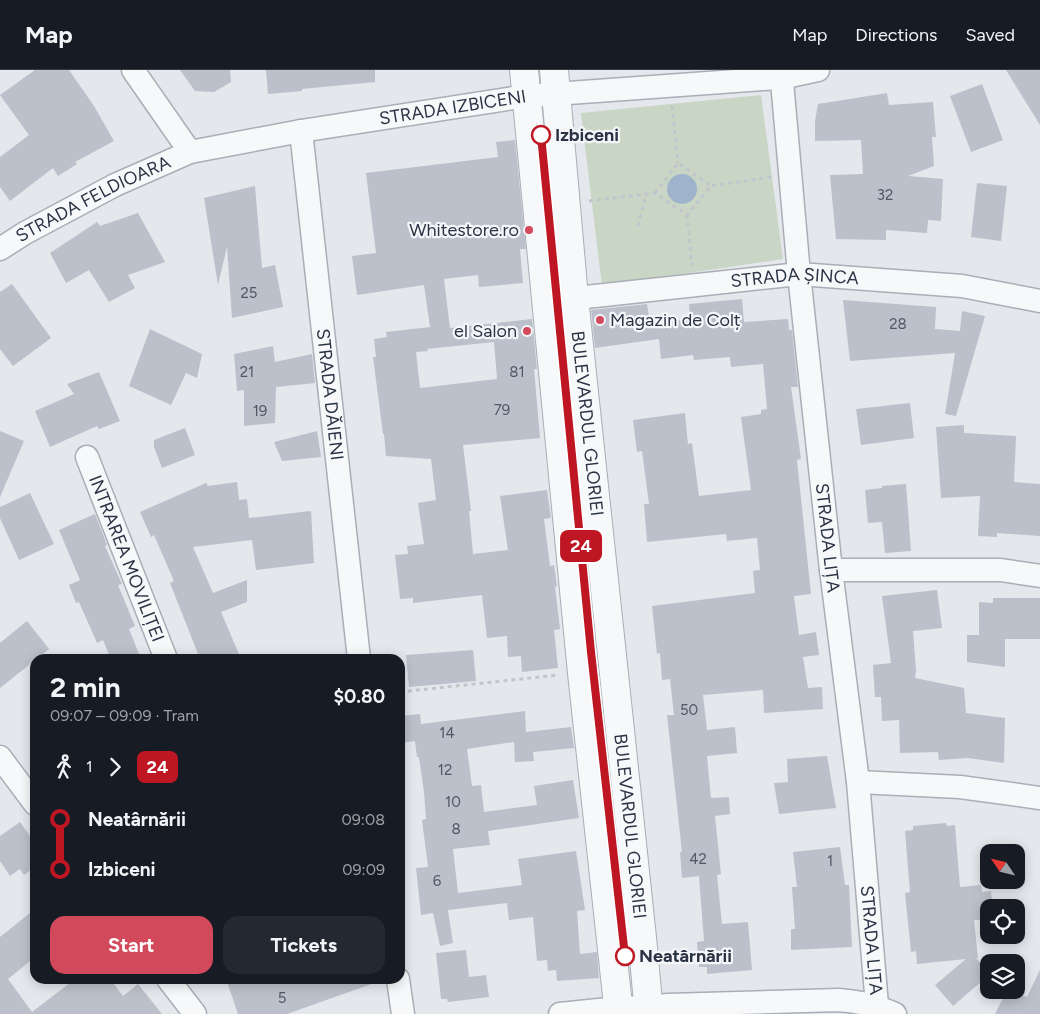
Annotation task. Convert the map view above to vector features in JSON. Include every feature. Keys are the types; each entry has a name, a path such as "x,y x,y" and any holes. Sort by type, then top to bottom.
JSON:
{"street":[{"path":"133,70 190,152"},
{"name":"STRADA IZBICENI","path":"190,152 301,131 525,83 556,82 670,86 818,70"},
{"name":"STRADA LIȚA","path":"781,74 799,274 831,570 886,1010"},
{"name":"BULEVARDUL GLORIEI","path":"556,82 574,298 649,1011"},
{"name":"BULEVARDUL GLORIEI","path":"525,83 548,302 582,673 618,1011"},
{"name":"STRADA DĂIENI","path":"301,131 358,654"},
{"name":"STRADA FELDIOARA","path":"0,249 25,233 115,185 190,152"},
{"name":"STRADA ȘINCA","path":"548,302 799,274 962,286 1040,301"},
{"name":"INTRAREA MOVILIȚEI","path":"87,457 164,654"},
{"path":"831,570 1001,570 1040,576"},
{"path":"0,757 30,797"},
{"path":"858,782 960,787 1040,798"},
{"path":"172,984 195,1014"},
{"path":"399,984 403,1014"},
{"path":"560,1014 649,1011 668,1005 839,1000 859,1002 886,1010"}],"path":[{"path":"655,193 678,163 670,86"},
{"path":"678,163 711,186"},
{"path":"694,285 687,215 711,186 790,174"},
{"path":"566,204 655,193 687,215"},
{"path":"638,226 646,194"},
{"path":"405,691 582,673"}],"green space":[{"path":"761,95 783,259 602,286 581,113"}],"water":[{"path":"682,174 692,179 697,189 692,199 682,204 672,199 667,189 672,179"}],"building":[{"path":"35,70 69,70 94,106 114,141 75,162 77,164 58,176 53,168 10,201 0,187 0,157 29,135 0,95"},
{"path":"180,70 230,70 231,82 214,92 195,91"},
{"path":"266,70 375,70 375,82 268,94"},
{"path":"1006,70 1040,70 1040,125"},
{"path":"982,84 1003,140 971,152 950,96"},
{"path":"887,93 889,105 933,102 936,137 932,137 934,166 908,176 943,179 941,221 928,220 927,233 886,230 886,240 836,239 830,175 863,174 861,140 815,141 815,121 818,104"},
{"path":"515,140 526,249 520,249 523,283 479,287 478,275 444,279 450,328 532,319 537,369 534,369 540,438 463,445 471,511 469,511 473,554 508,550 500,496 547,490 551,518 544,519 550,566 554,565 557,586 555,587 560,629 554,630 558,668 522,672 521,656 508,657 507,636 487,638 482,595 413,603 413,598 400,599 395,555 408,554 407,546 424,544 418,503 436,500 431,459 386,456 373,357 376,357 374,339 387,337 386,332 430,327 424,285 357,295 352,256 376,253 366,173 498,157 496,142","holes":["494,342 497,379 420,388 416,352 428,351 427,349"]},
{"path":"977,183 1007,186 1001,241 971,237"},
{"path":"255,186 262,268 275,265 283,307 232,318 227,247 218,285 204,198"},
{"path":"138,213 165,262 128,275 135,288 109,302 89,270 66,283 50,253 97,222 100,226"},
{"path":"12,284 51,338 13,366 0,349 0,292"},
{"path":"742,299 744,322 788,319 789,330 792,330 798,387 791,387 801,459 797,460 811,594 794,596 799,635 816,632 819,655 803,657 808,688 822,687 823,709 764,713 763,690 703,695 707,730 735,727 737,753 707,756 711,798 729,797 730,814 715,816 721,874 717,875 722,924 748,922 752,970 707,974 707,967 699,967 697,942 704,941 699,876 682,878 680,852 682,852 667,715 674,715 670,679 662,680 660,653 657,654 652,606 755,593 753,571 760,570 757,538 727,541 726,534 647,542 644,504 649,504 642,451 637,452 633,420 685,413 688,444 692,443 699,496 751,490 741,417 761,414 761,410 767,409 763,364 731,367 730,357 694,360 693,355 661,359 659,339 595,348 591,310 647,304 650,324 690,319 689,304"},
{"path":"843,300 936,307 935,329 960,331 962,311 985,316 956,416 945,414 955,353 850,361"},
{"path":"150,329 202,354 197,378 186,373 171,405 129,386"},
{"path":"273,346 275,362 312,354 315,383 276,387 275,423 244,426 244,390 237,391 234,354"},
{"path":"99,372 120,421 99,429 97,426 50,447 35,411 74,394 67,384"},
{"path":"910,403 914,438 861,445 856,409"},
{"path":"964,425 964,433 1016,436 1014,482 1040,484 1040,536 997,533 997,537 978,536 980,496 941,498 936,427"},
{"path":"185,428 195,455 162,468 154,447 154,440"},
{"path":"0,431 24,441 0,497"},
{"path":"317,431 321,457 282,461 274,442"},
{"path":"237,482 239,500 247,499 249,518 311,511 314,563 256,570 252,540 193,547 213,593 247,580 247,602 221,612 239,654 198,654 170,583 174,581 154,535 151,537 140,512 206,483 208,486"},
{"path":"906,484 911,551 885,553 882,522 868,523 865,490"},
{"path":"30,493 54,544 19,560 0,518 0,507"},
{"path":"95,514 107,545 105,546 122,584 118,585 135,626 129,629 139,654 109,654 103,640 97,643 79,602 76,603 69,585 80,580 59,530"},
{"path":"937,590 942,628 913,631 915,678 964,688 966,713 1005,718 1004,763 968,758 939,760 938,752 900,753 899,720 882,721 881,697 875,697 873,665 891,663 882,596"},
{"path":"993,598 1040,598 1040,639 1005,639 1005,667 967,662 967,635 979,635 979,602 993,603"},
{"path":"27,621 49,649 43,654 30,654 30,664 0,688 0,643"},
{"path":"473,650 476,681 409,687 406,655"},
{"path":"525,711 526,732 571,727 574,748 533,752 534,761 515,762 514,742 467,749 472,786 481,785 484,812 537,805 534,786 573,780 579,818 488,831 490,845 453,849 458,893 522,885 518,859 576,851 585,910 577,911 580,954 597,952 599,978 557,981 556,970 548,971 547,960 537,961 533,917 509,920 507,903 448,910 453,943 440,946 433,913 421,915 416,868 428,867 422,820 426,819 424,792 415,741 405,742 405,716 420,714 421,724"},
{"path":"827,756 836,808 779,814 774,783 788,782 787,759"},
{"path":"20,822 30,836 30,871 24,875 20,869 10,876 0,861 0,836"},
{"path":"946,823 947,826 955,825 960,887 980,885 982,892 991,891 992,899 980,899 980,920 974,920 978,958 976,958 980,963 980,983 953,1006 935,985 966,959 917,964 916,951 911,952 905,893 910,892 905,831 913,830 913,826"},
{"path":"840,847 845,885 849,885 852,947 791,950 791,929 795,929 792,887 797,887 793,852"},
{"path":"30,913 30,961 8,979 32,1012 68,984 114,984 123,996 138,984 162,1014 0,1014 0,937"},
{"path":"466,950 469,977 486,975 489,997 448,1002 447,999 441,999 436,953"},
{"path":"1040,970 1040,1014 995,1014 1002,999 1025,999 1025,996 1027,997"},
{"path":"228,984 372,984 287,1014 238,1014"}],"tram line":[{"name":"24","path":"541,135 591,652 625,956"}],"place":[{"name":"Izbiceni","path":"541,135"},
{"name":"Whitestore.ro","path":"529,230"},
{"name":"Magazin de Colț","path":"600,320"},
{"name":"el Salon","path":"527,331"},
{"name":"Neatârnării","path":"625,956"}]}
